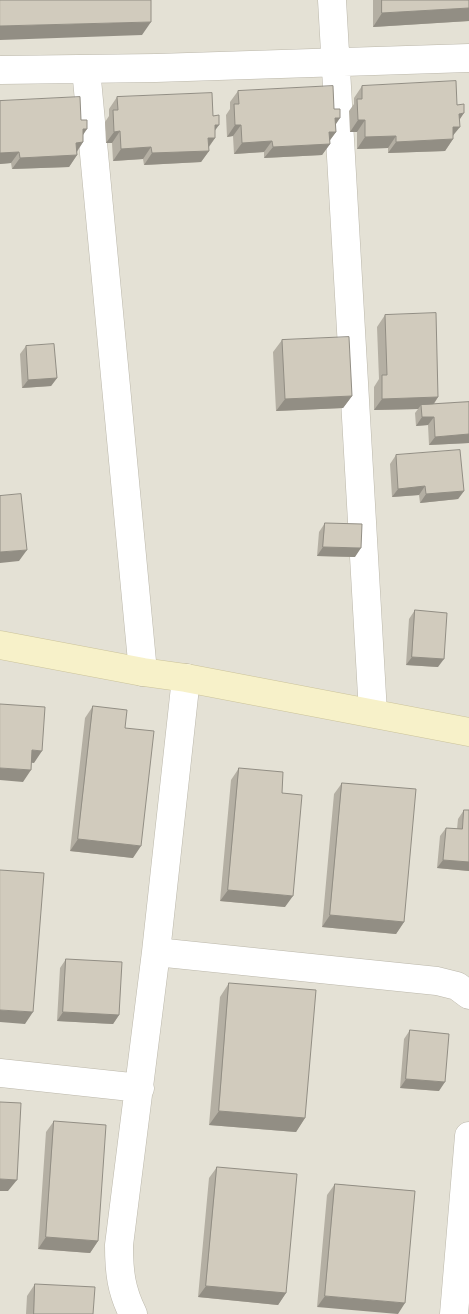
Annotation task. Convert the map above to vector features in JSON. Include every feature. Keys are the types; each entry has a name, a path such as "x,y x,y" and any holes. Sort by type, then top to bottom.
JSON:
{"street":[{"path":"332,0 373,713"},
{"path":"0,70 156,68 469,58"},
{"path":"86,69 143,672"},
{"path":"0,645 469,732"},
{"path":"133,1314 122,1287 119,1272 119,1245 140,1088 186,678"},
{"path":"156,952 437,981 457,986 469,994"},
{"path":"0,1072 140,1088"},
{"path":"454,1314 469,1136"}],"shaded area":[{"path":"0,0 469,0 469,1314 0,1314"}],"building":[{"path":"0,0 151,0 151,22 0,26"},
{"path":"382,0 469,0 469,8 382,13"},
{"path":"456,81 457,105 464,104 464,113 459,114 460,127 453,127 453,139 396,142 396,136 365,137 365,120 358,120 357,99 362,99 362,86"},
{"path":"333,86 334,109 340,109 340,118 335,118 336,132 329,132 330,144 273,147 272,141 242,143 241,125 235,125 234,104 239,104 238,91"},
{"path":"212,93 213,116 219,115 219,125 215,125 215,138 208,138 209,151 152,153 151,147 121,149 120,131 114,132 113,110 118,110 117,97"},
{"path":"80,97 81,120 87,120 87,129 83,129 83,142 76,143 77,155 20,158 19,152 0,153 0,101"},
{"path":"436,313 438,397 382,399 382,375 387,375 385,315"},
{"path":"349,337 352,396 285,399 282,340"},
{"path":"54,344 57,378 28,380 26,346"},
{"path":"469,402 469,434 435,437 434,417 422,417 421,405"},
{"path":"460,450 464,491 426,494 425,486 398,489 396,455"},
{"path":"21,494 27,550 0,552 0,496"},
{"path":"325,523 362,524 361,548 323,547"},
{"path":"415,610 447,613 444,659 412,657"},
{"path":"0,704 45,707 42,751 32,750 31,770 0,768"},
{"path":"93,706 127,710 125,728 154,731 141,846 78,839"},
{"path":"239,768 283,772 282,793 302,795 293,896 228,890"},
{"path":"342,783 416,789 404,922 330,915"},
{"path":"464,810 469,810 469,862 443,860 446,828 462,829"},
{"path":"0,870 44,873 33,1012 0,1010"},
{"path":"66,959 122,962 119,1015 63,1012"},
{"path":"229,983 316,990 305,1118 219,1111"},
{"path":"410,1030 449,1034 445,1082 406,1079"},
{"path":"0,1102 21,1103 17,1180 0,1179"},
{"path":"54,1121 106,1125 98,1241 46,1237"},
{"path":"217,1167 297,1174 286,1293 206,1286"},
{"path":"335,1184 415,1191 405,1303 325,1296"},
{"path":"35,1284 95,1287 93,1314 34,1314"}]}
